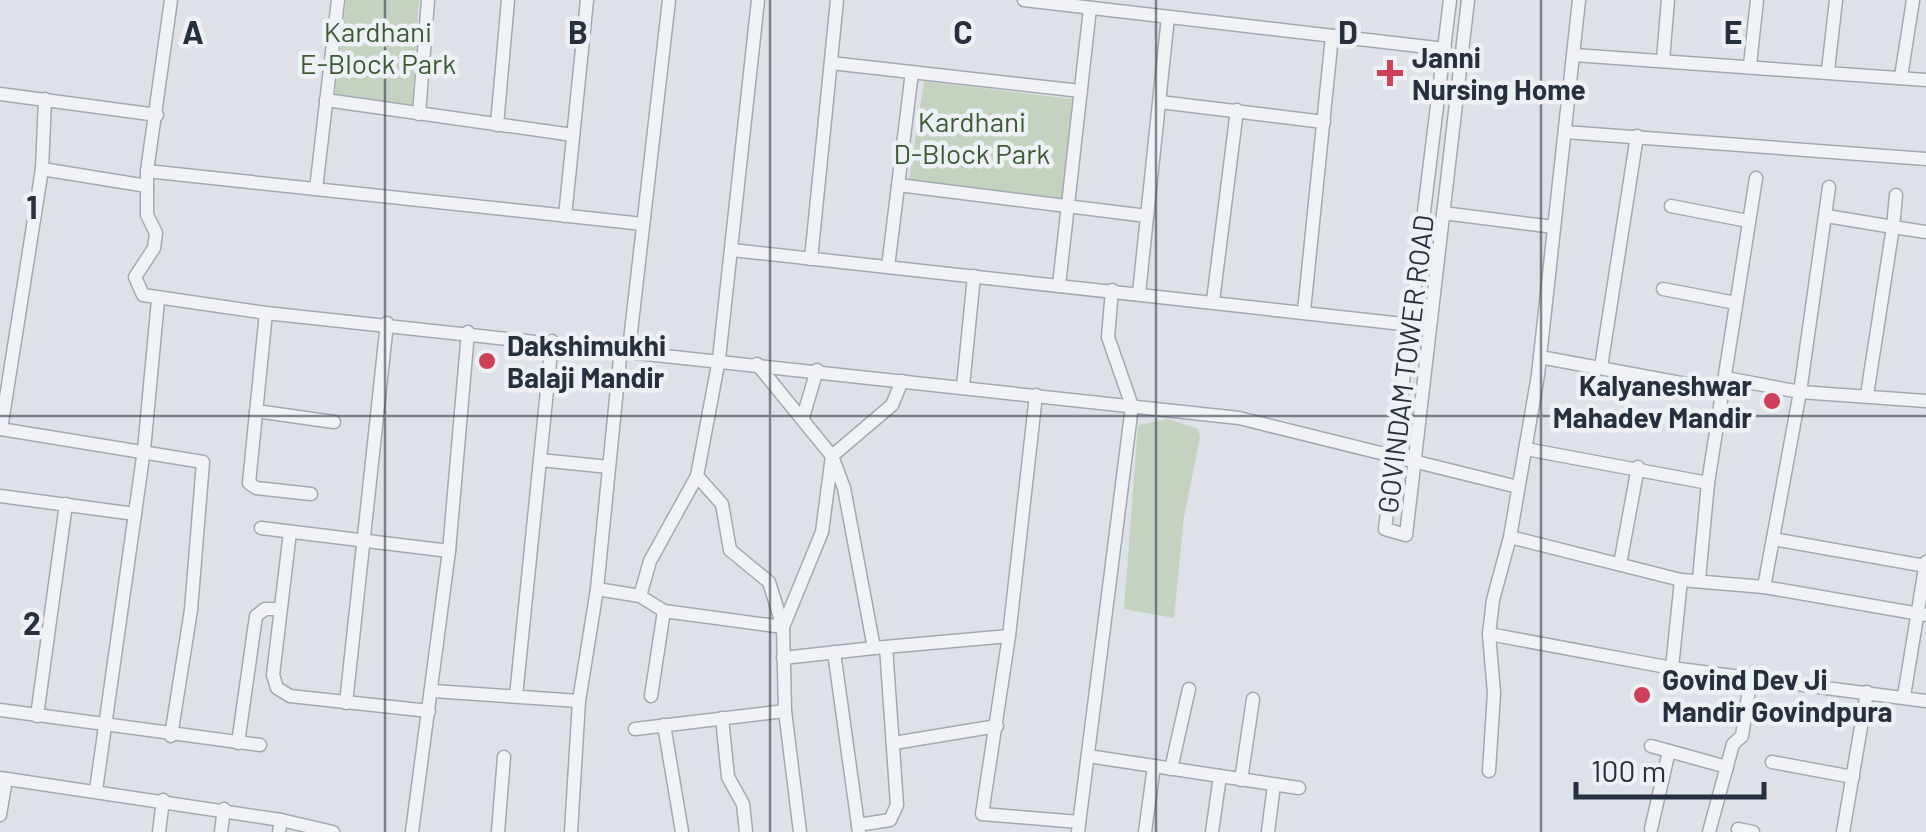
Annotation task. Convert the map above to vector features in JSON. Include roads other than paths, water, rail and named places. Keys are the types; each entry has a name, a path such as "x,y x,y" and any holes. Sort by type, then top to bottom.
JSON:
{"street":[{"path":"171,0 147,179 147,215 156,232 154,248 134,277 143,295 266,313 719,358 1240,418 1518,487"},
{"path":"316,188 338,0"},
{"path":"418,114 428,0"},
{"path":"497,124 508,0"},
{"path":"565,216 586,0"},
{"path":"571,832 579,702 597,589 669,0"},
{"path":"640,596 650,561 697,476 719,358 758,0"},
{"path":"811,258 837,0"},
{"path":"1024,0 1445,49"},
{"name":"GOVINDAM TOWER ROAD","path":"1450,0 1407,325 1385,529 1406,536 1468,0"},
{"path":"1489,771 1494,692 1489,634 1492,600 1510,537 1540,358 1579,0"},
{"path":"1663,60 1668,0"},
{"path":"1750,65 1757,0"},
{"path":"1828,70 1836,0"},
{"path":"1902,77 1913,0"},
{"path":"1059,284 1090,8"},
{"path":"1139,293 1168,17"},
{"path":"1304,310 1332,36"},
{"path":"1574,55 1828,70 1926,80"},
{"path":"830,63 1081,91"},
{"path":"888,266 912,72"},
{"path":"0,94 157,115"},
{"path":"45,99 42,169 1,429 198,460 205,467 190,610 171,736"},
{"path":"326,100 573,135"},
{"path":"1160,102 1324,122"},
{"path":"1213,301 1237,110"},
{"path":"1565,132 1926,159"},
{"path":"1601,368 1637,136"},
{"path":"42,169 316,188 643,224"},
{"path":"1699,579 1708,483 1756,178"},
{"path":"898,185 1147,216"},
{"path":"1764,587 1800,392 1829,187"},
{"path":"1867,395 1896,195"},
{"path":"1672,206 1748,221"},
{"path":"1443,213 1554,227"},
{"path":"1827,216 1926,232"},
{"path":"732,250 1304,310 1430,327"},
{"path":"963,386 974,276"},
{"path":"1663,289 1736,302"},
{"path":"1036,394 1009,636 982,814 1078,827 1132,406 1108,337 1112,290"},
{"path":"96,790 102,726 144,450 158,300"},
{"path":"266,313 251,487 311,494"},
{"path":"346,703 387,323"},
{"path":"412,832 449,551 468,332"},
{"path":"516,696 552,341"},
{"path":"1540,358 1725,385 1926,402"},
{"path":"757,364 771,386 803,417 832,456 844,488 880,647 894,743 895,814 882,823 859,828 834,652"},
{"path":"803,417 818,370"},
{"path":"782,627 788,604 804,583 822,532 832,456 892,405 902,381"},
{"path":"256,412 334,422"},
{"path":"1526,449 1708,483"},
{"path":"540,460 609,467"},
{"path":"1620,564 1638,467"},
{"path":"697,476 722,504 730,550 769,582 782,627 785,712 800,832"},
{"path":"0,496 135,514"},
{"path":"38,716 66,504"},
{"path":"261,528 449,551"},
{"path":"290,532 278,609 273,675 278,688 290,696 429,711"},
{"path":"1510,537 1680,580 1764,587 1921,614"},
{"path":"1773,539 1926,565 1921,614 1904,696"},
{"path":"1672,668 1680,580"},
{"path":"597,589 640,596 664,611 782,627"},
{"path":"238,743 256,616 265,609 278,609"},
{"path":"651,696 664,611"},
{"path":"1489,634 1672,668 1926,701"},
{"path":"784,658 1009,636"},
{"path":"1710,832 1733,744 1742,736 1751,676"},
{"path":"1171,769 1189,689"},
{"path":"433,691 579,702"},
{"path":"1844,832 1867,692"},
{"path":"1242,780 1253,700"},
{"path":"0,710 260,745"},
{"path":"635,730 785,712"},
{"path":"722,718 728,778 743,804 746,832"},
{"path":"664,725 682,832"},
{"path":"894,743 997,726"},
{"path":"1651,746 1726,768"},
{"path":"1651,828 1669,751"},
{"path":"1088,756 1299,788"},
{"path":"498,832 504,757"},
{"path":"1772,762 1853,776"},
{"path":"1145,832 1154,766"},
{"path":"1212,832 1220,776"},
{"path":"0,815 3,778 224,809 280,826 333,832"},
{"path":"1268,832 1274,785"},
{"path":"160,832 163,800"},
{"path":"221,832 224,809"},
{"path":"1738,829 1754,832"}],"place":[{"name":"Janni Nursing Home","path":"1390,73"},
{"name":"Dakshimukhi Balaji Mandir","path":"487,361"},
{"name":"Kalyaneshwar Mahadev Mandir","path":"1772,401"},
{"name":"Govind Dev Ji Mandir Govindpura","path":"1642,695"}],"park label":[{"name":"Kardhani E-Block Park","path":"378,47"},
{"name":"Kardhani D-Block Park","path":"972,137"}]}
